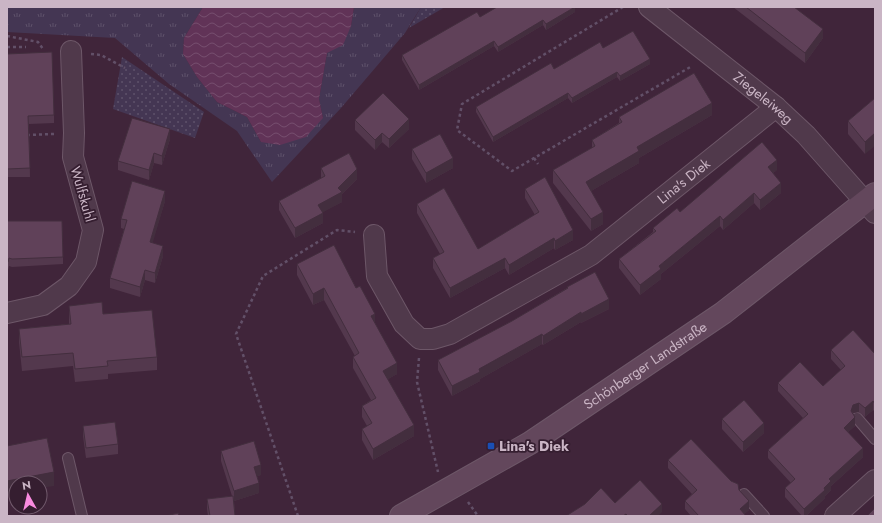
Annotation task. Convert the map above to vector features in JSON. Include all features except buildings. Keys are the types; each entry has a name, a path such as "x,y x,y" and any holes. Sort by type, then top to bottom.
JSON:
{"main road":[{"name":"Schönberger Landstraße","path":"401,516 530,443 723,313 872,203"}],"street":[{"name":"Ziegeleiweg","path":"649,7 776,107 806,135 872,203"},
{"name":"Wulfskuhl","path":"7,313 43,304 69,286 86,262 93,230 73,156 74,133 71,51"},
{"name":"Lina's Diek","path":"420,339 433,339 450,334 591,255 776,107"},
{"path":"374,235 376,276 404,324 420,339"},
{"path":"835,516 875,480"}],"lane":[{"path":"857,418 875,439"},
{"path":"68,458 82,516"},
{"path":"744,494 764,516"}],"path":[{"path":"623,7 462,104 457,130 512,171 692,67 705,52"},
{"path":"7,36 38,42 43,49"},
{"path":"7,46 26,47"},
{"path":"71,51 101,56 125,68"},
{"path":"28,128 28,135"},
{"path":"21,135 74,133"},
{"path":"534,158 538,164"},
{"path":"298,516 236,334 263,276 337,230 374,235"},
{"path":"420,339 417,382 438,473 447,491"}],"green space":[{"path":"7,7 203,7 184,38 183,54 197,77 217,102 247,117 261,142 323,118 319,99 327,53 351,26 354,7 421,7 405,33 341,108 272,182 237,131 169,84 115,38 7,32"},
{"path":"421,7 445,7 409,28"},
{"path":"122,57 204,112 195,138 113,109"}],"water":[{"path":"203,7 354,7 351,26 343,45 327,53 319,99 323,118 306,137 280,145 261,142 247,117 217,102 197,77 183,54 184,38"}],"place":[{"name":"Lina's Diek","path":"491,446"}]}
